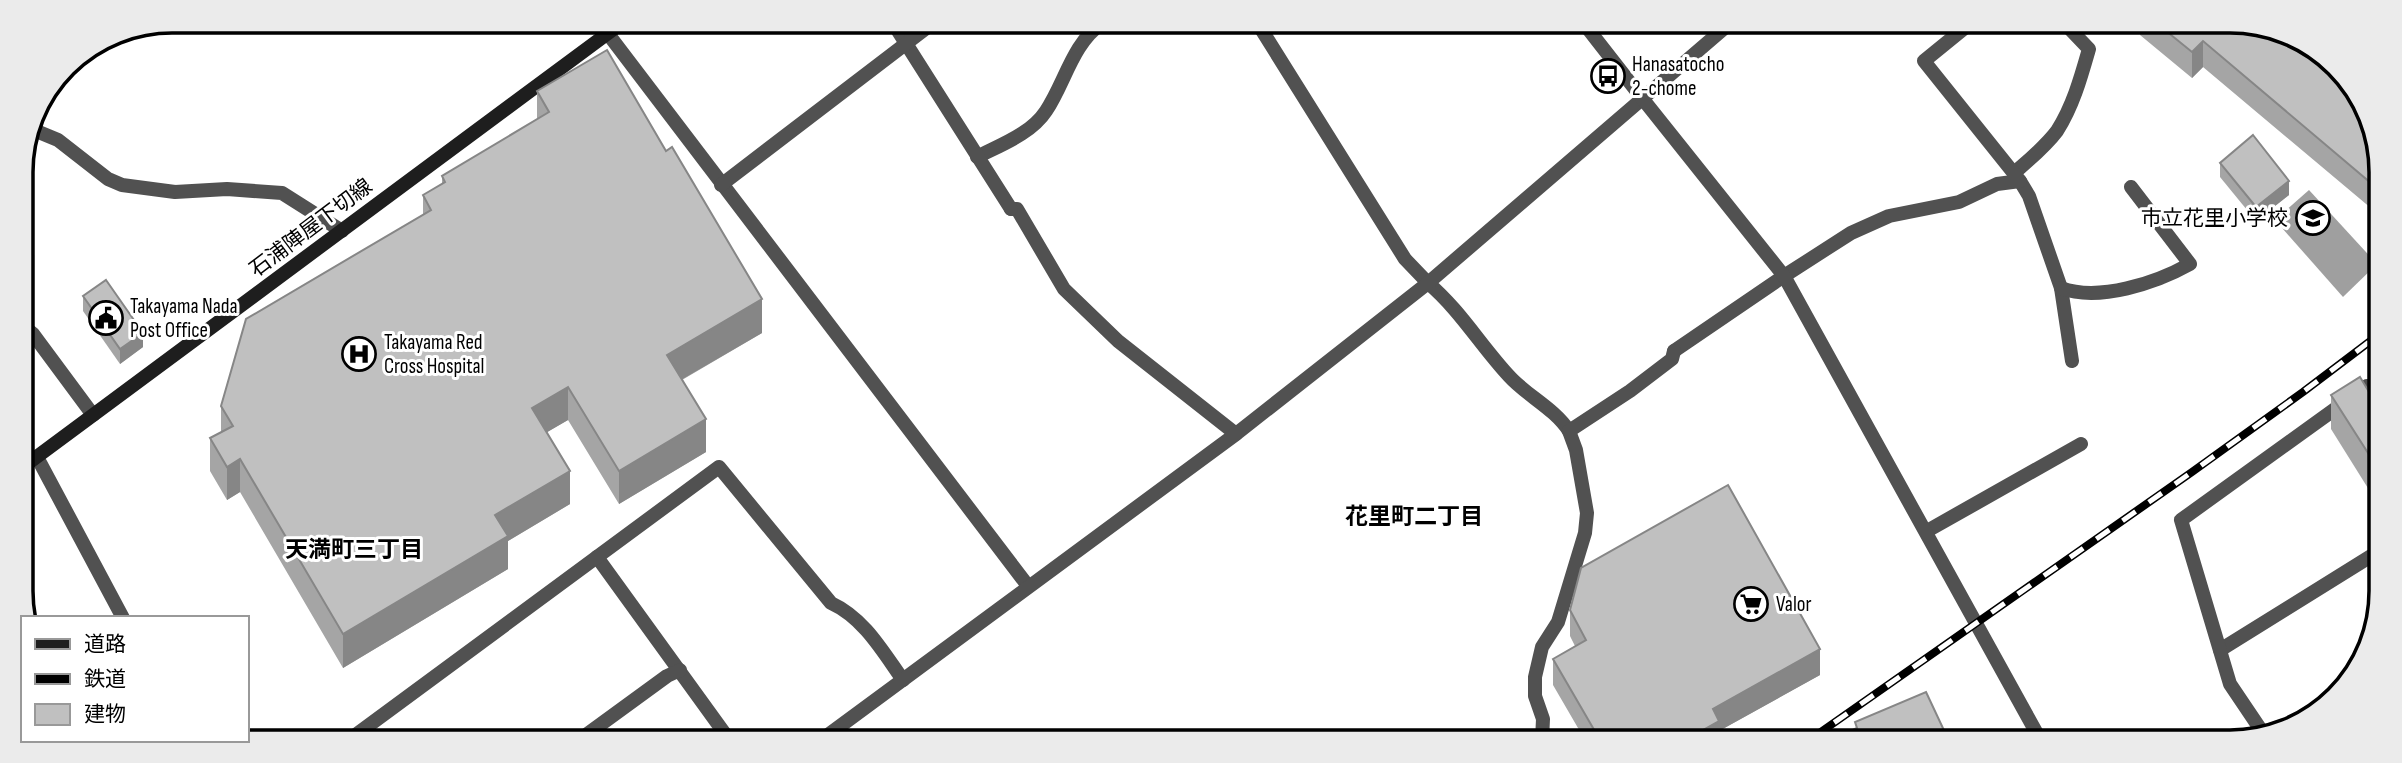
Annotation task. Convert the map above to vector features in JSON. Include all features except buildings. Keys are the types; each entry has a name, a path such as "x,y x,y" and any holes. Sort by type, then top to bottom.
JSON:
{"main road":[{"name":"石浦陣屋下切線","path":"33,460 342,231 596,34"}],"street":[{"path":"1264,33 1405,259 1443,296 1510,378 1562,420 1569,431 1576,450 1587,513 1585,533 1558,622 1542,647 1535,677 1535,696 1543,719 1543,729"},
{"path":"1592,33 1784,276 2035,729"},
{"path":"835,730 1236,435 1428,283 1718,33"},
{"path":"1958,33 1924,61 2017,177 2029,196 2061,288 2072,360"},
{"path":"1569,431 1630,391 1672,359 1674,351 1851,233 1889,216 1959,202 2017,177 2056,132 2076,92 2090,49 2074,33"},
{"path":"607,34 1028,586"},
{"path":"899,34 1011,209 1017,209 1064,289 1118,341 1236,435"},
{"path":"721,185 919,34"},
{"path":"977,157 1020,134 1046,111 1085,38 1090,34"},
{"path":"39,132 58,140 108,180 122,185 175,192 227,189 282,193 342,231"},
{"path":"2061,288 2073,293 2088,293 2139,286 2190,264 2131,187"},
{"path":"34,335 93,415"},
{"path":"2259,727 2230,684 2181,520 2367,386 2369,389"},
{"path":"1927,531 2081,444"},
{"path":"37,457 122,616"},
{"path":"363,730 719,467 831,603 844,609 869,633 904,680"},
{"path":"597,557 722,730"},
{"path":"2220,650 2369,557"},
{"path":"593,730 667,676 680,670"}],"shaded area":[{"path":"2309,190 2369,255 2369,272 2343,297 2275,220"}],"railway":[{"path":"1825,729 2192,472 2369,342"}],"place":[{"name":"Hanasatocho 2-chome","path":"1608,76"},
{"name":"市立花里小学校","path":"2313,218"},
{"name":"Takayama Nada Post Office","path":"106,318"},
{"name":"Takayama Red Cross Hospital","path":"359,354"},
{"name":"Valor","path":"1751,604"}],"district":[{"name":"花里町二丁目","path":"1414,517"},
{"name":"天満町三丁目","path":"354,550"}]}
